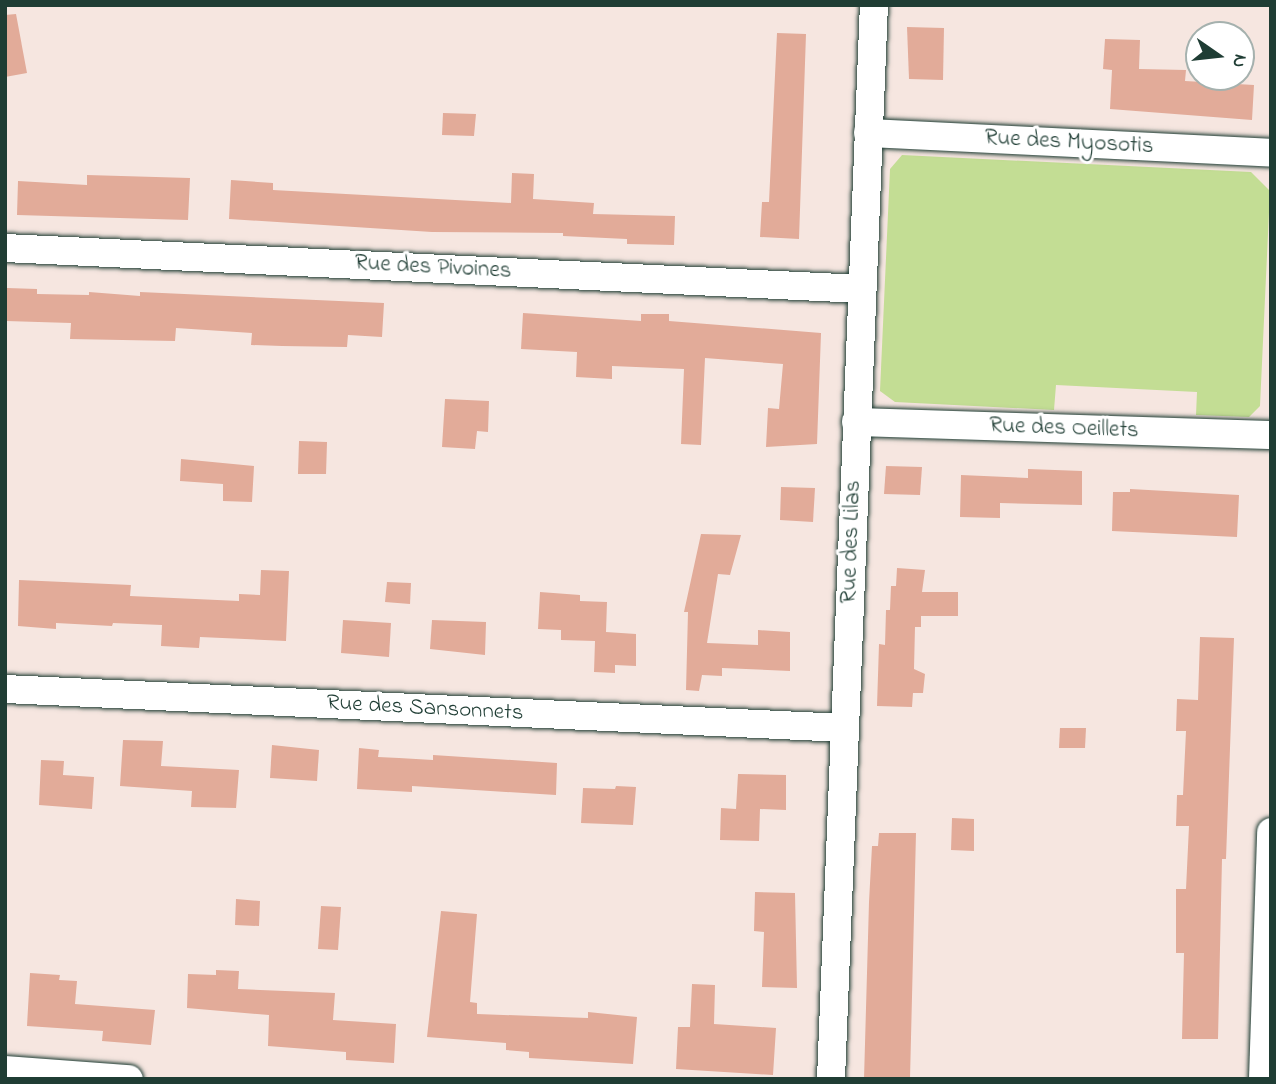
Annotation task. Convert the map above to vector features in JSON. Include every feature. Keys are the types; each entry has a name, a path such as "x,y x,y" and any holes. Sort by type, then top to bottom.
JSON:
{"street":[{"name":"Rue des Lilas","path":"831,1079 874,5"},
{"name":"Rue des Myosotis","path":"868,133 1271,153"},
{"name":"Rue des Pivoines","path":"5,248 861,289"},
{"name":"Rue des Oeillets","path":"856,422 1271,435"},
{"name":"Rue des Sansonnets","path":"5,689 845,728"},
{"path":"1263,1079 1271,832"},
{"path":"5,1070 54,1076 129,1079"}],"green space":[{"path":"902,155 1251,172 1270,191 1260,406 1249,417 1196,415 1197,392 1056,385 1054,410 895,402 880,391 890,169"}],"building":[{"path":"16,14 27,73 5,77 5,15"},
{"path":"907,27 944,28 943,80 909,79"},
{"path":"777,33 806,34 799,239 760,237 762,202 769,202"},
{"path":"1105,39 1140,40 1139,69 1185,70 1185,91 1254,91 1252,120 1110,109 1112,70 1103,69"},
{"path":"443,113 476,114 474,136 442,135"},
{"path":"512,173 534,174 533,199 594,203 593,214 675,216 674,245 627,244 627,239 563,236 563,233 432,232 229,219 231,180 273,183 273,190 511,203"},
{"path":"87,175 190,178 188,220 17,215 18,181 87,185"},
{"path":"7,288 37,289 37,294 89,295 89,292 140,296 140,292 384,303 382,337 348,335 347,347 251,345 252,333 176,328 175,341 70,339 71,323 6,321"},
{"path":"523,313 641,321 641,314 669,314 669,321 821,333 817,444 766,447 768,408 779,409 783,364 705,358 701,445 681,444 684,369 612,366 612,379 576,377 577,352 521,349"},
{"path":"445,399 489,401 488,432 477,431 475,449 442,447"},
{"path":"299,441 327,442 326,474 298,474"},
{"path":"181,459 254,466 252,502 223,501 223,484 180,481"},
{"path":"886,466 922,467 920,495 884,494"},
{"path":"1028,469 1082,471 1082,505 1000,503 1000,518 960,517 961,475 1028,478"},
{"path":"781,487 815,488 813,522 780,520"},
{"path":"1130,489 1239,495 1237,537 1112,531 1113,492 1130,492"},
{"path":"701,534 741,535 730,575 718,574 707,643 758,645 758,630 790,632 790,671 722,668 722,676 702,675 699,691 686,690 688,612 684,612"},
{"path":"897,568 925,570 922,592 958,592 958,616 921,616 921,627 915,627 914,669 925,674 923,693 913,693 912,707 877,706 879,644 885,645 886,610 890,610 891,586 896,586"},
{"path":"261,570 289,571 286,641 200,637 199,648 161,646 162,625 56,623 56,629 18,626 19,580 131,585 130,596 239,601 239,594 260,595"},
{"path":"387,582 411,583 410,604 385,602"},
{"path":"540,592 580,595 580,601 607,602 606,632 636,634 636,666 615,665 615,673 594,672 595,641 561,640 561,630 538,629"},
{"path":"343,620 391,623 389,657 341,653"},
{"path":"432,620 486,622 485,655 430,649"},
{"path":"1200,637 1234,638 1226,859 1222,859 1218,1039 1182,1039 1184,953 1176,953 1176,889 1186,889 1189,826 1176,826 1177,795 1183,795 1186,731 1176,731 1177,699 1198,700"},
{"path":"1060,728 1086,728 1085,748 1059,748"},
{"path":"123,740 163,741 161,766 239,770 236,808 191,807 192,791 120,786"},
{"path":"272,745 319,750 317,781 270,778"},
{"path":"359,748 379,750 378,757 433,760 433,755 557,763 556,795 412,786 412,792 357,789"},
{"path":"41,760 64,761 63,775 94,777 92,809 39,805"},
{"path":"738,774 786,775 786,810 760,809 759,841 720,840 721,808 736,809"},
{"path":"616,786 636,787 633,825 581,823 583,788 615,789"},
{"path":"952,818 974,819 974,851 951,850"},
{"path":"879,833 916,833 910,1079 864,1079 872,846 878,846"},
{"path":"755,892 795,893 797,988 762,987 764,932 754,931"},
{"path":"236,899 260,901 259,926 235,925"},
{"path":"321,906 341,907 338,950 318,949"},
{"path":"441,911 477,914 470,1002 477,1003 477,1014 588,1018 588,1012 637,1017 633,1064 529,1058 529,1052 506,1050 506,1043 427,1037"},
{"path":"216,970 239,971 238,989 335,993 333,1020 396,1024 394,1063 346,1060 346,1052 268,1046 269,1015 187,1008 188,974 216,975"},
{"path":"30,973 60,975 59,980 77,981 75,1004 155,1010 151,1045 102,1041 103,1031 27,1026"},
{"path":"692,984 715,985 714,1024 776,1028 773,1075 676,1069 678,1027 690,1027"}]}
